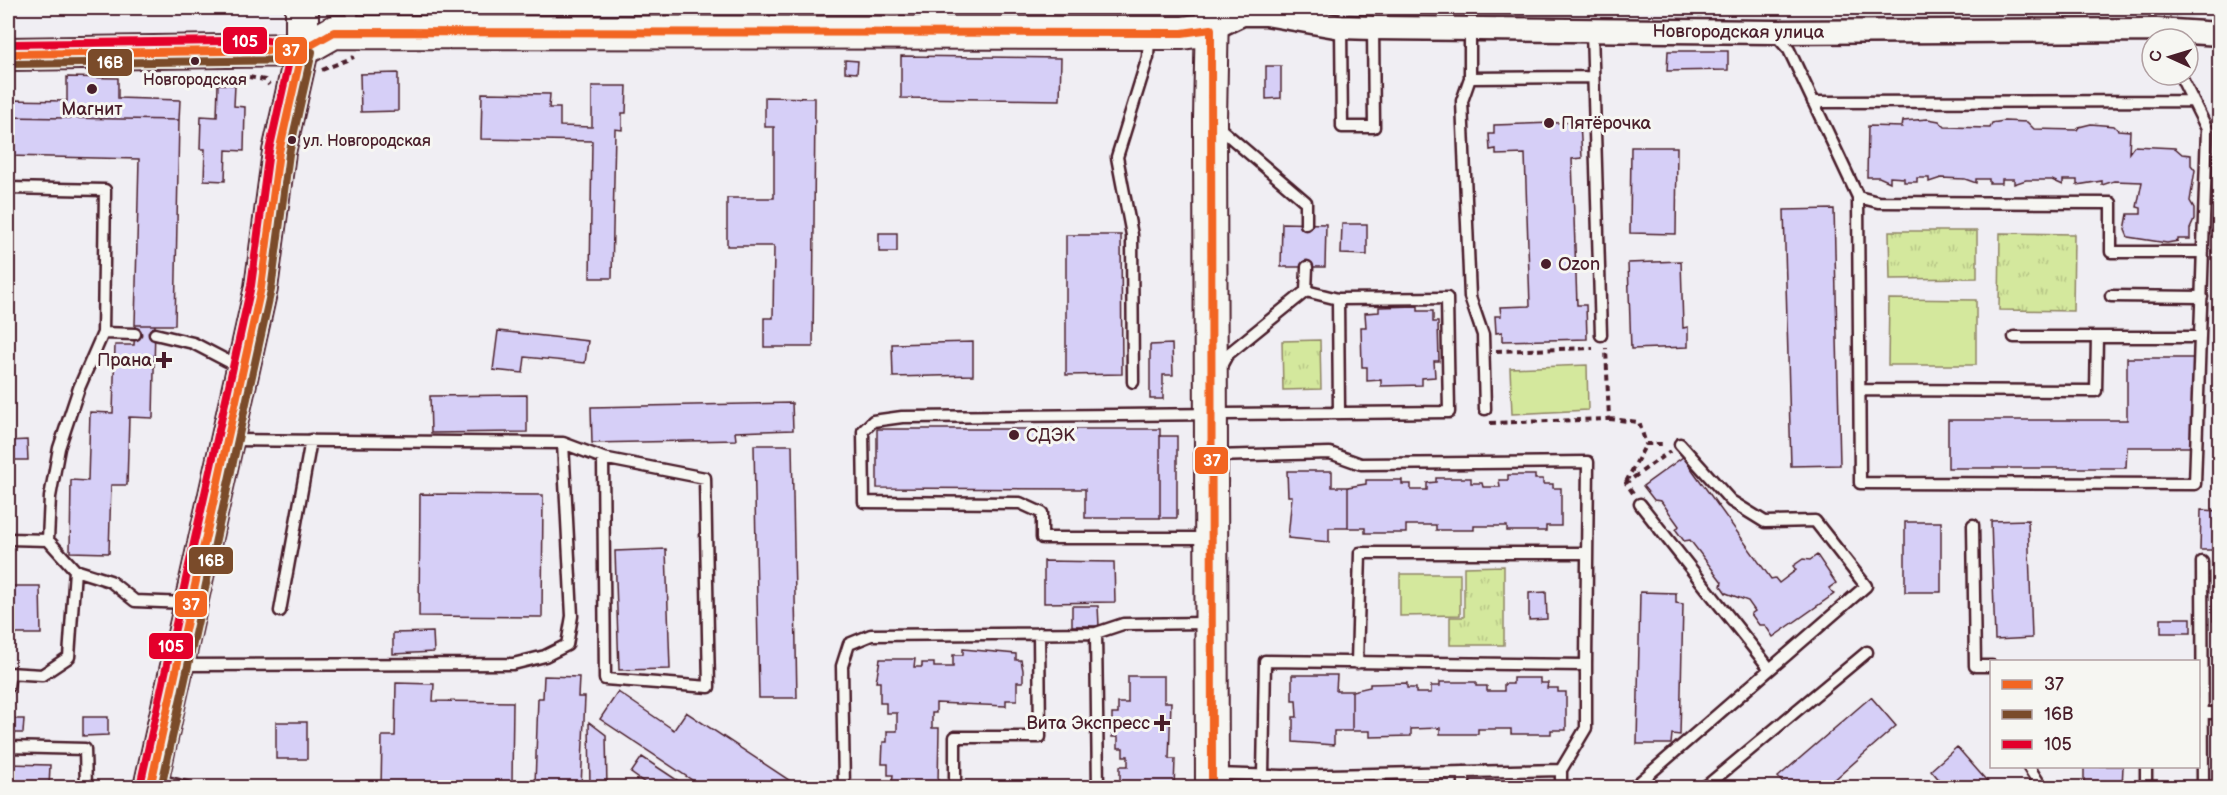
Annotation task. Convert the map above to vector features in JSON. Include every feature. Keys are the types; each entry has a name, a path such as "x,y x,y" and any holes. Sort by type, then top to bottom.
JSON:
{"street":[{"path":"151,783 175,665 229,440 261,288 279,152 307,62 302,8"},
{"name":"Новгородская улица","path":"8,54 307,62 334,32 1182,33 1212,18 1242,14 1266,14 1341,27 1373,28 2140,35"},
{"path":"1212,18 1210,120 1212,781"},
{"name":"Новгородская улица","path":"2200,34 2220,34"}],"lane":[{"path":"1341,27 1342,127 1374,127 1373,28"},
{"path":"1470,29 1470,78 1462,101 1470,297 1483,335 1485,409"},
{"path":"1592,30 1601,335"},
{"path":"1773,32 1789,50 1858,197 1860,483 2196,484 2207,129 2186,87"},
{"path":"1133,382 1132,235 1118,157 1148,57 1149,33"},
{"path":"1470,78 1593,77"},
{"path":"1813,102 2193,101"},
{"path":"1210,120 1306,202 1306,224"},
{"path":"8,188 105,190 103,333 79,388 58,448 50,497 48,540 75,570 110,581 135,601 190,603"},
{"path":"1858,197 1878,202 2111,203 2111,252 2203,252"},
{"path":"1211,402 1227,355 1306,291 1307,267"},
{"path":"1212,538 1042,538 1042,513 1020,502 864,502 864,431 873,421 902,417 1211,402 1339,412 1449,412 1447,298 1338,300 1306,291"},
{"path":"2111,296 2202,297"},
{"path":"1338,300 1339,412"},
{"path":"103,333 135,334"},
{"path":"155,334 193,343 244,370"},
{"path":"2014,337 2200,337"},
{"path":"1860,390 2096,391 2097,337"},
{"path":"229,440 563,443 603,458 705,478 709,687 605,679 603,458"},
{"path":"280,611 311,440"},
{"path":"175,665 513,664 545,657 567,645 572,616 563,443"},
{"path":"1633,788 1866,586 1815,521 1765,522 1731,501 1680,444"},
{"path":"1211,456 1330,453 1360,464 1588,462 1586,728 1561,770 1561,788"},
{"path":"1640,504 1770,669"},
{"path":"1973,525 1975,666 1990,666"},
{"path":"8,539 48,540"},
{"path":"1357,663 1360,553 1587,553"},
{"path":"2202,562 2200,672 2203,788"},
{"path":"8,687 9,673 42,675 69,657 75,570"},
{"path":"844,788 842,666 849,644 871,635 1096,633 1123,624 1212,623"},
{"path":"955,788 955,737 1040,737 1039,633"},
{"path":"1096,633 1098,788"},
{"path":"1706,786 1867,652"},
{"path":"1263,776 1265,661 1586,665"},
{"path":"2202,713 2220,713"},
{"path":"8,747 85,749 86,788"},
{"path":"2029,768 2042,788"},
{"path":"2146,768 2146,788"},
{"path":"1212,781 1263,776 1283,782 1381,774 1561,770"},
{"path":"1464,772 1464,788"},
{"path":"1378,788 1381,774"},
{"path":"151,783 189,788"},
{"path":"1706,786 1730,788"}],"path":[{"path":"307,62 356,31"},
{"path":"1484,352 1606,347 1609,419"},
{"path":"1485,409 1486,423 1609,419 1639,422 1646,444 1626,483"},
{"path":"1646,444 1680,444"},
{"path":"1626,483 1680,444"},
{"path":"1626,483 1640,504"}],"green space":[{"path":"1889,231 1977,231 1977,278 1890,279"},
{"path":"2000,233 2074,234 2073,311 1999,310"},
{"path":"1889,299 1976,300 1976,365 1888,365"},
{"path":"1320,340 1321,389 1283,390 1282,341"},
{"path":"1587,365 1588,410 1512,414 1510,368"},
{"path":"1504,566 1504,645 1450,645 1450,617 1464,617 1464,567"},
{"path":"1400,574 1460,574 1460,615 1400,616"}],"building":[{"path":"1668,51 1728,51 1728,70 1667,71"},
{"path":"901,56 1061,58 1060,100 901,98"},
{"path":"845,60 858,61 857,73 845,72"},
{"path":"1266,66 1281,66 1281,98 1266,99"},
{"path":"398,73 398,111 361,112 360,74"},
{"path":"67,77 118,78 118,98 180,100 179,120 8,117 8,100 67,101"},
{"path":"218,84 235,85 234,106 245,107 244,151 226,150 225,181 204,180 205,149 200,149 201,116 217,117"},
{"path":"592,86 627,86 626,113 622,113 622,130 615,129 612,278 590,278 592,141 481,139 482,93 550,94 549,108 560,108 560,126 592,127"},
{"path":"765,97 815,98 813,347 764,347 764,318 773,318 774,246 727,246 727,198 774,198 774,127 765,127"},
{"path":"8,117 179,120 175,325 135,325 139,159 8,156"},
{"path":"1928,119 1939,121 1945,127 1990,128 1992,123 2004,121 2027,122 2034,129 2077,130 2079,127 2091,124 2114,126 2118,130 2130,131 2129,153 2134,146 2175,148 2182,154 2191,155 2191,165 2195,170 2190,201 2194,208 2194,220 2190,229 2190,239 2178,239 2178,241 2167,243 2128,237 2125,230 2128,214 2141,214 2141,208 2137,207 2142,182 2114,181 2102,185 2102,181 2077,185 2077,180 2063,180 2063,185 2052,180 2026,180 2014,184 2014,179 2002,179 2002,183 1989,183 1989,179 1976,179 1976,183 1965,179 1941,178 1929,182 1929,178 1917,178 1917,182 1904,182 1904,178 1890,177 1890,182 1879,177 1867,177 1868,126 1902,127 1903,121"},
{"path":"1580,122 1582,158 1572,159 1577,305 1586,305 1587,339 1502,341 1502,332 1496,333 1495,316 1501,316 1500,307 1530,306 1525,154 1496,155 1496,149 1490,150 1489,134 1494,134 1494,125"},
{"path":"1631,147 1677,147 1676,234 1630,233"},
{"path":"1834,209 1840,465 1791,466 1784,210"},
{"path":"1282,223 1326,224 1325,267 1281,267"},
{"path":"1342,224 1367,224 1367,255 1341,254"},
{"path":"879,233 897,233 897,252 879,252"},
{"path":"1066,235 1121,235 1122,374 1066,375"},
{"path":"1681,261 1683,328 1688,327 1688,347 1631,349 1628,263"},
{"path":"1418,306 1418,311 1433,311 1433,322 1438,322 1439,361 1434,361 1435,377 1422,378 1422,385 1381,386 1381,380 1367,381 1367,367 1362,367 1361,327 1366,327 1365,313 1379,312 1379,307"},
{"path":"135,325 155,325 153,418 129,417 127,485 111,485 109,553 70,552 71,480 88,481 90,412 113,413 115,345 134,345"},
{"path":"498,331 588,341 585,363 525,357 523,373 493,370"},
{"path":"973,342 973,375 893,377 892,344"},
{"path":"1172,344 1173,375 1163,375 1163,399 1150,399 1150,345"},
{"path":"2127,358 2194,358 2194,447 2127,447 2126,468 1948,468 1948,420 2127,420"},
{"path":"527,395 527,432 431,433 430,396"},
{"path":"792,403 793,430 735,432 736,440 592,443 591,407"},
{"path":"877,429 1160,429 1160,518 1085,518 1085,489 877,488"},
{"path":"1160,436 1177,436 1177,518 1160,518"},
{"path":"27,440 28,460 8,460 8,441"},
{"path":"754,445 792,445 797,698 759,698"},
{"path":"1683,457 1771,579 1775,578 1779,583 1796,570 1793,566 1803,559 1810,560 1817,555 1836,583 1829,588 1834,594 1773,637 1765,625 1759,625 1751,614 1755,611 1748,601 1726,593 1721,586 1722,582 1690,540 1684,541 1676,530 1679,526 1661,501 1654,500 1643,486"},
{"path":"1287,471 1332,471 1332,487 1348,487 1348,528 1329,528 1329,542 1288,538 1292,496 1288,496"},
{"path":"1508,475 1535,475 1535,479 1543,479 1543,484 1553,484 1553,488 1561,488 1561,526 1546,526 1546,531 1507,531 1507,526 1474,526 1474,530 1436,530 1436,525 1406,525 1406,533 1365,533 1365,528 1348,528 1348,487 1366,484 1366,480 1402,480 1402,484 1411,484 1411,490 1427,490 1427,483 1436,482 1436,478 1471,478 1471,483 1482,483 1483,487 1500,487 1499,480 1508,480"},
{"path":"420,494 543,495 542,617 419,616"},
{"path":"2201,510 2220,511 2220,550 2200,550"},
{"path":"2028,520 2032,638 1995,640 1991,521"},
{"path":"1905,522 1941,522 1941,592 1905,592"},
{"path":"666,549 670,669 619,670 615,551"},
{"path":"1044,561 1114,562 1115,602 1044,603"},
{"path":"8,581 11,581 11,586 40,586 41,634 8,634"},
{"path":"1546,592 1547,619 1529,620 1529,593"},
{"path":"1640,592 1676,593 1676,603 1683,604 1680,735 1672,734 1671,744 1637,744"},
{"path":"2213,596 2220,596 2220,621 2213,621"},
{"path":"1072,606 1098,606 1099,626 1072,626"},
{"path":"2161,618 2191,618 2191,633 2161,633"},
{"path":"433,632 434,652 393,654 393,633"},
{"path":"963,649 1016,654 1016,660 1021,660 1023,670 1023,682 1017,682 1017,700 1006,700 1006,706 936,703 936,713 932,713 932,728 939,728 938,784 934,784 934,788 898,788 898,784 892,784 893,775 888,775 888,764 882,764 883,742 887,742 887,731 897,731 897,713 886,713 886,703 880,703 880,682 876,682 880,659 915,659 914,667 922,667 922,663 934,663 934,667 953,667 953,655 963,655"},
{"path":"1292,675 1337,675 1336,691 1352,691 1352,731 1334,731 1334,745 1293,742 1293,717 1297,717 1296,700 1292,700"},
{"path":"544,676 579,677 578,697 585,697 581,787 535,785 538,698 543,698"},
{"path":"1128,676 1164,676 1164,702 1171,702 1169,759 1175,759 1174,788 1120,788 1120,766 1128,766 1128,756 1123,756 1123,748 1118,748 1118,737 1112,737 1112,714 1118,714 1118,703 1128,703"},
{"path":"1513,678 1540,678 1540,683 1548,683 1547,688 1558,688 1558,692 1566,692 1566,730 1551,730 1551,734 1511,734 1511,729 1478,729 1478,734 1440,734 1440,728 1411,729 1411,736 1370,737 1370,731 1352,731 1352,691 1370,687 1370,684 1407,683 1407,688 1416,688 1416,693 1431,693 1431,686 1440,686 1440,682 1476,682 1476,686 1487,686 1487,691 1504,691 1504,684 1513,684"},
{"path":"396,683 434,684 433,701 513,702 512,783 525,783 525,788 381,788 382,736 395,736"},
{"path":"618,692 674,730 686,712 801,788 704,788 600,719"},
{"path":"1871,697 1896,726 1825,788 1787,788 1778,777"},
{"path":"83,717 108,717 108,735 83,736"},
{"path":"9,719 24,719 23,733 9,733"},
{"path":"276,722 307,722 307,759 276,759"},
{"path":"589,722 606,735 607,788 590,788"},
{"path":"1957,747 1993,788 1946,788 1931,770"},
{"path":"642,757 689,788 652,788 631,773"},
{"path":"8,764 50,765 49,788 8,788"},
{"path":"2084,768 2123,768 2122,788 2084,788"}],"transit line":[{"name":"37","path":"8,54 302,50 334,32 1182,33 1211,29 1212,788"},
{"name":"105","path":"8,44 302,40"},
{"name":"105","path":"140,786 251,286 269,151 292,48"},
{"name":"37","path":"150,788 261,288 279,152 302,50"},
{"name":"16В","path":"161,788 271,290 289,154 312,52"},
{"name":"16В","path":"8,64 302,60"}],"place":[{"name":"Новгородская","path":"195,61"},
{"name":"Магнит","path":"92,89"},
{"name":"Пятёрочка","path":"1549,123"},
{"name":"ул. Новгородская","path":"292,140"},
{"name":"Ozon","path":"1546,264"},
{"name":"Прана","path":"164,360"},
{"name":"СДЭК","path":"1014,435"},
{"name":"Вита Экспресс","path":"1162,723"}]}
